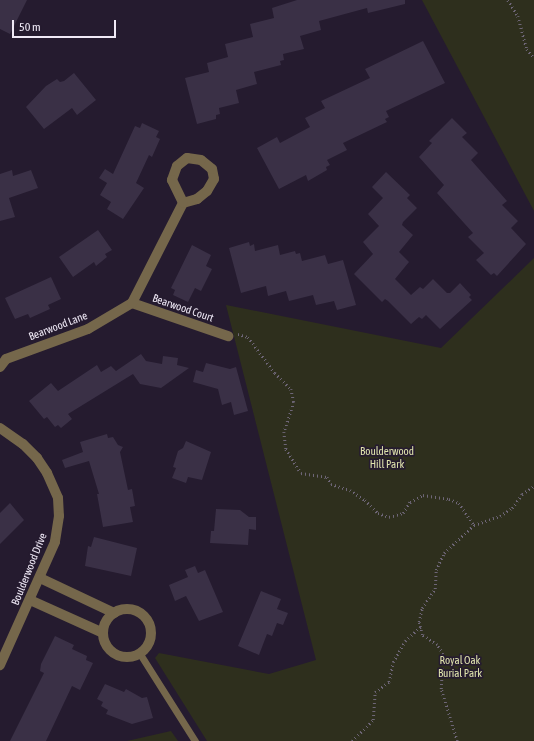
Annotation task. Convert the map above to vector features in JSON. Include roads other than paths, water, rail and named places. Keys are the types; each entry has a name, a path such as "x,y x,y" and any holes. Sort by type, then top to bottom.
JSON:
{"street":[{"path":"132,303 183,203 197,199 207,191 214,179 212,169 201,160 188,158 177,166 172,180 183,203"},
{"name":"Bearwood Court","path":"132,303 228,336"},
{"name":"Bearwood Lane","path":"0,367 6,359 88,329 132,303"},
{"name":"Boulderwood Drive","path":"0,428 23,444 37,458 47,474 58,498 59,516 55,542 0,665"},
{"path":"40,578 114,613"},
{"path":"30,600 103,633"},
{"path":"130,609 145,617 152,632 150,641 140,654 132,657 115,654 104,641 103,633 106,622 114,613 130,609"}],"lane":[{"path":"140,654 194,741"}],"park label":[{"name":"Boulderwood Hill Park","path":"387,458"},
{"name":"Royal Oak Burial Park","path":"460,667"}]}
